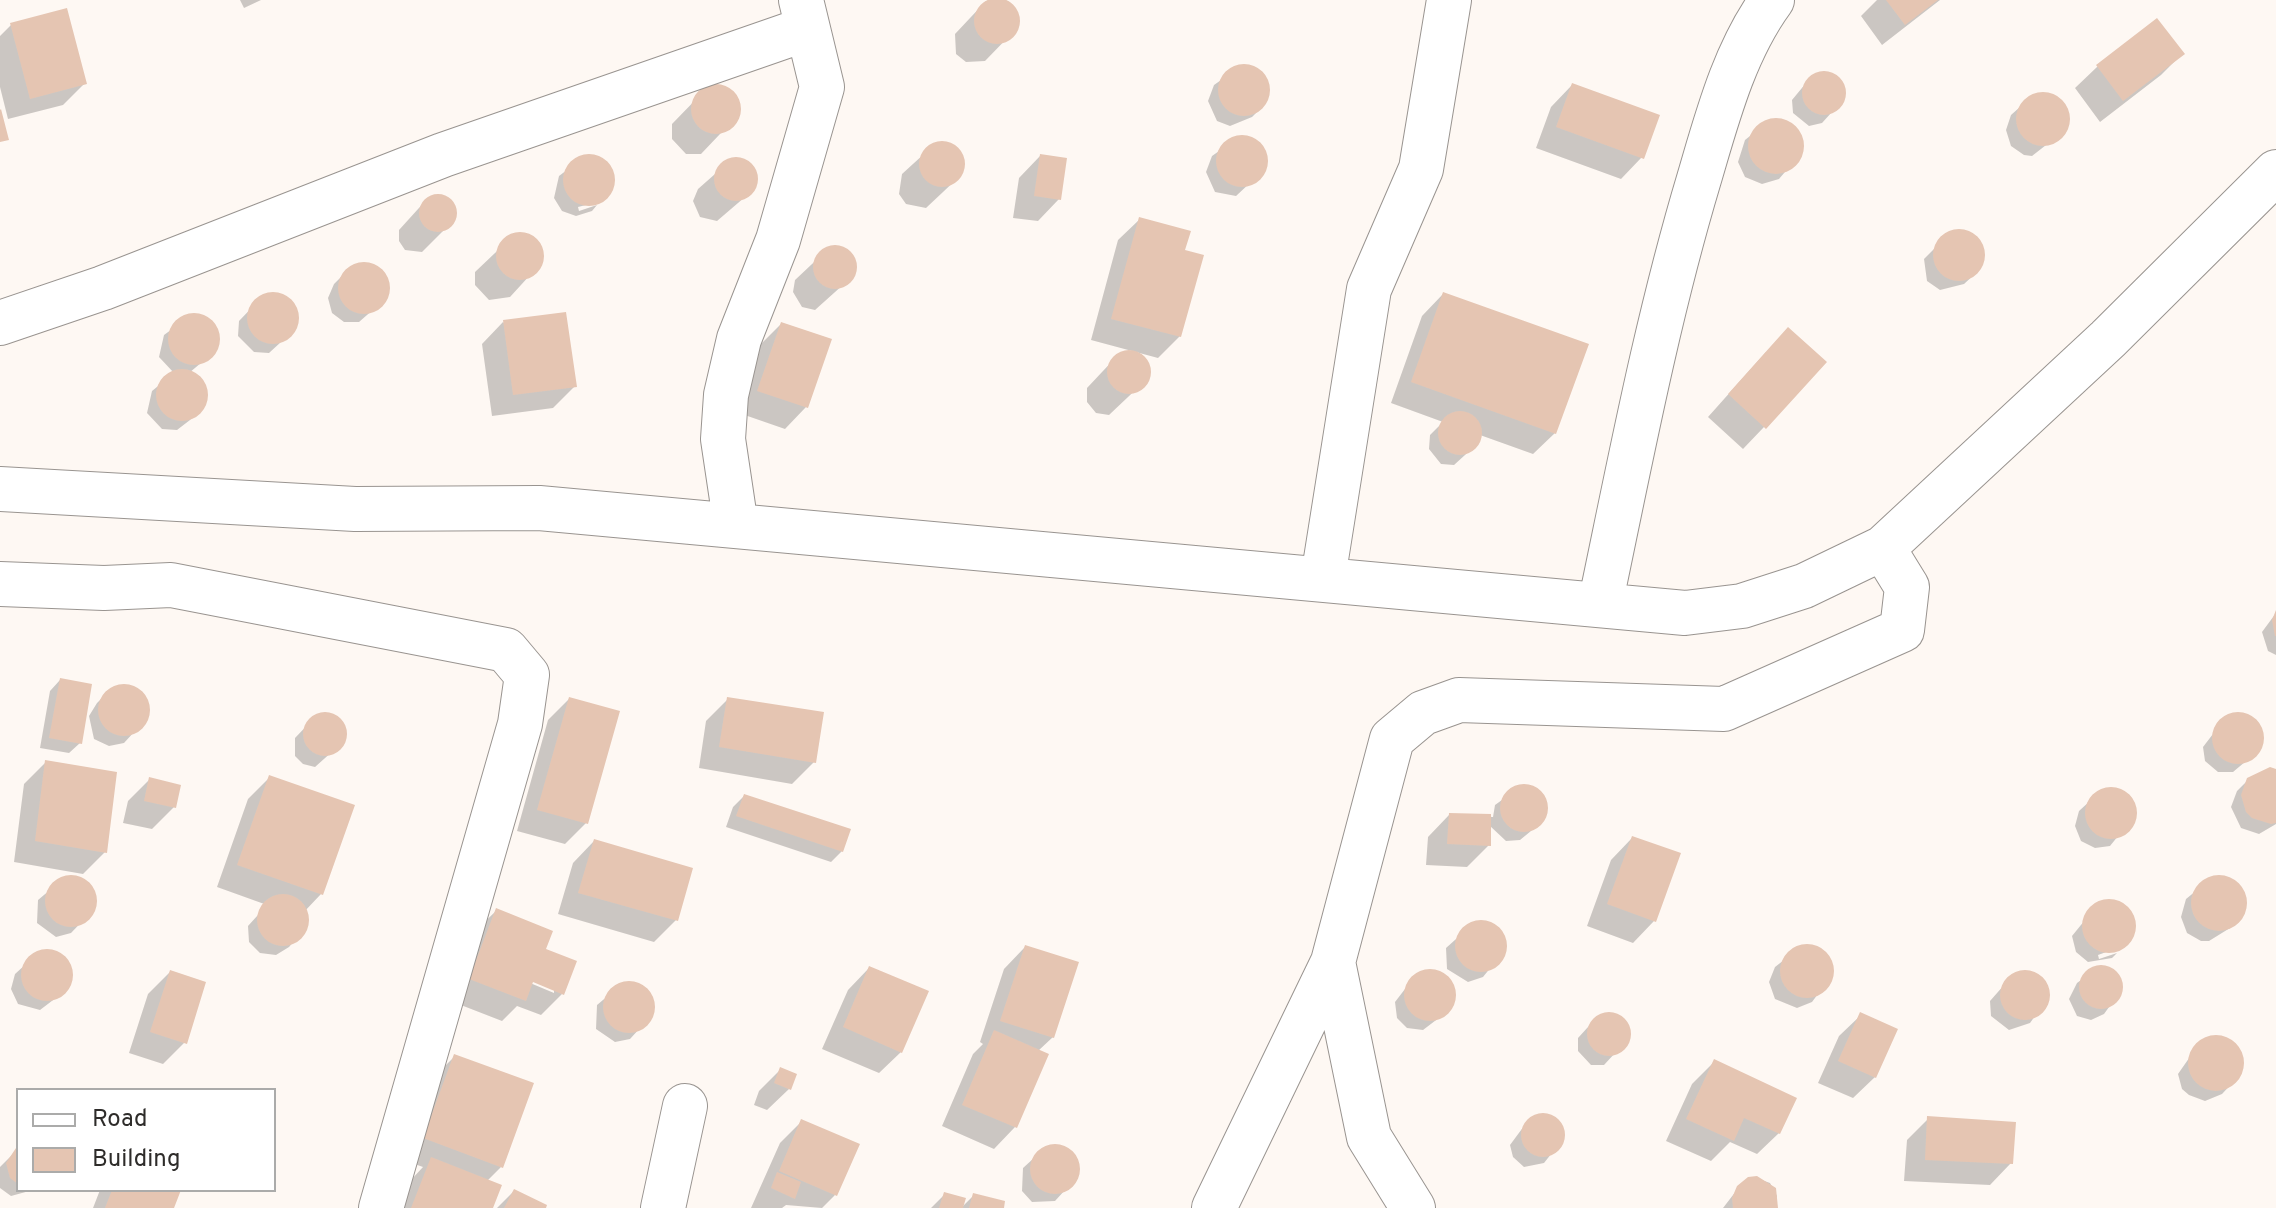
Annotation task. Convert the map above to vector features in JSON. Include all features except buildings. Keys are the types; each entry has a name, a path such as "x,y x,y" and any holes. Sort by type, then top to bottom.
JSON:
{"street":[{"path":"1323,578 1369,289 1421,169 1449,0"},
{"path":"1600,605 1667,286 1713,131 1751,29 1772,0"},
{"path":"0,323 103,288 804,15 822,87 778,240 739,339 726,395 723,439 736,526"},
{"path":"0,489 355,509 539,508 1685,613 1742,606 1804,586 1883,548 2108,339 2276,172"},
{"path":"1214,1208 1333,962 1392,739 1423,713 1459,700 1724,709 1902,630 1907,587 1883,548"},
{"path":"0,584 104,588 171,585 506,650 527,675 520,724 381,1208"},
{"path":"1333,962 1369,1137 1413,1208"},
{"path":"663,1208 685,1106"}]}
